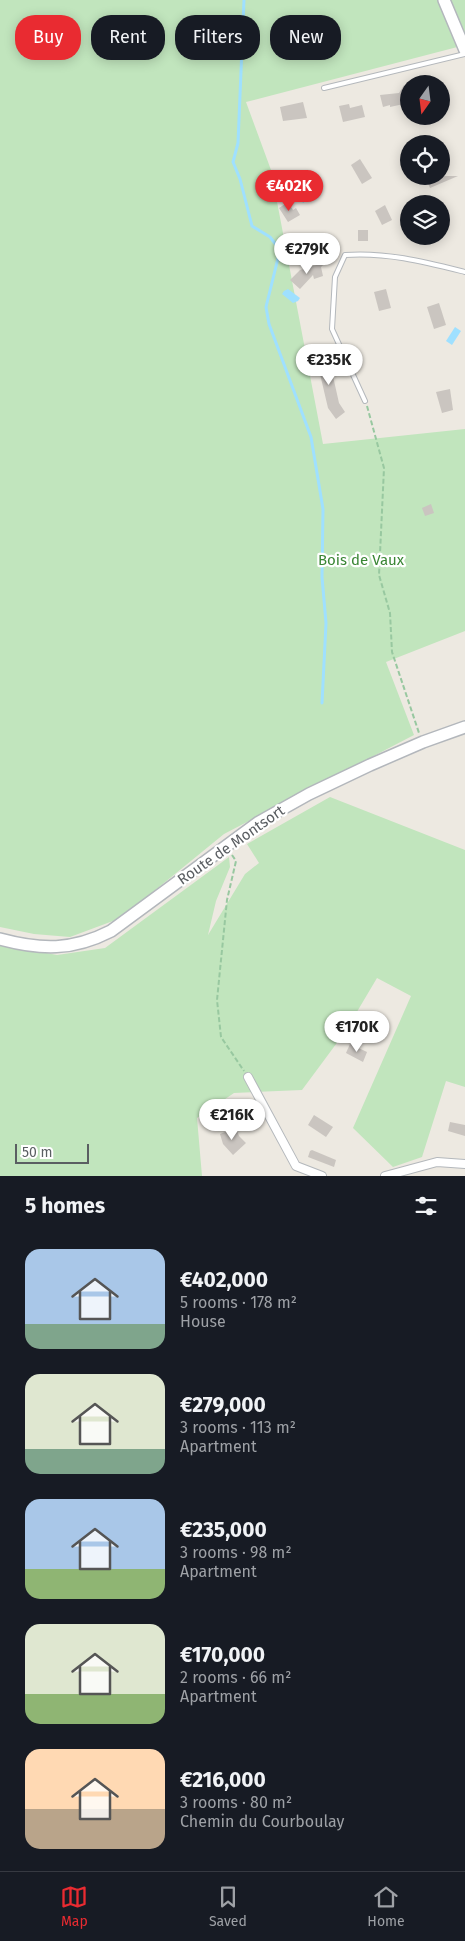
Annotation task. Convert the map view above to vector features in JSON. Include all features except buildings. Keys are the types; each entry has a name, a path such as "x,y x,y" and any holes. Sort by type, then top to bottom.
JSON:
{"street":[{"path":"444,0 465,50"},
{"name":"Route de Montsort","path":"0,939 45,947 71,946 91,941 110,931 260,822 309,794 423,742 465,727"},
{"path":"248,1077 296,1166 322,1176"},
{"path":"385,1176 437,1162 465,1164"}],"lane":[{"path":"324,88 465,54"},
{"path":"365,400 332,329 335,276 345,255 369,253 419,261 465,272"}],"path":[{"path":"365,400 384,468 379,575 390,613 392,652 423,742"},
{"path":"227,846 236,862 227,900 217,1000 221,1037 248,1077"}],"green space":[{"name":"Bois de Vaux","path":"0,0 465,0 465,45 246,102 271,170 323,444 465,429 465,631 386,662 414,735 224,834 121,918 70,937 34,934 0,927"},
{"path":"330,797 465,850 465,1087 446,1081 422,1157 393,1167 353,1128 411,996 377,978 345,1032 302,1090 234,1093 197,1118 202,1176 0,1176 0,944 57,955 105,948 229,857 230,867 216,901 208,935 245,874 259,863 247,844"}],"water":[{"path":"312,189 315,195 303,203 299,196"},
{"path":"288,289 300,298 298,301 293,303 282,294"},
{"path":"455,327 461,331 452,345 446,341"}],"waterway":[{"path":"244,0 238,143 233,162 240,179 252,226 270,237 280,250 266,307 269,324 311,437 323,509 322,577 326,623 322,703"}]}
